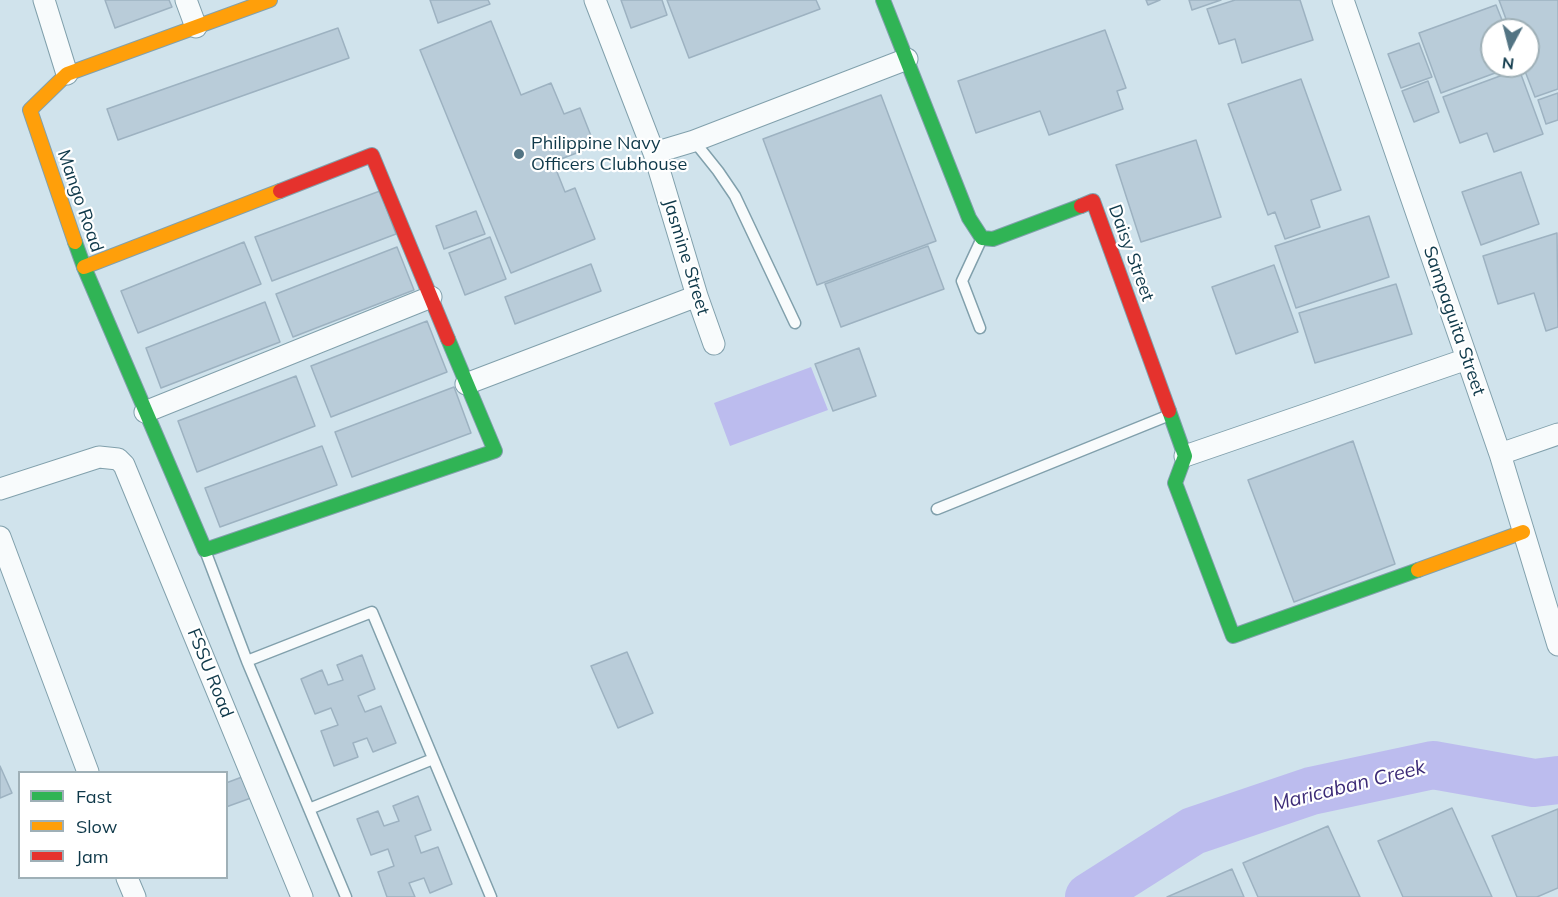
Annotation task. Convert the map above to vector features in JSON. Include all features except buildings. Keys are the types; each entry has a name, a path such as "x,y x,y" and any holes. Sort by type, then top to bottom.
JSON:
{"street":[{"path":"44,0 67,74"},
{"path":"186,0 196,27"},
{"name":"Mango Road","path":"205,550 84,267 30,110 67,74 270,0"},
{"name":"Jasmine Street","path":"595,0 654,153 697,296 714,344"},
{"path":"883,0 969,218 982,238"},
{"name":"Sampaguita Street","path":"1343,0 1500,454 1558,645"},
{"path":"654,153 694,141 907,59"},
{"path":"84,267 372,155 495,451 205,550"},
{"name":"Daisy Street","path":"982,238 993,239 1093,201 1185,456"},
{"path":"466,384 697,296"},
{"path":"145,412 431,297"},
{"path":"1467,358 1185,456 1175,483 1233,636 1523,532"},
{"path":"1500,454 1558,434"},
{"name":"FSSU Road","path":"0,489 99,457 118,459 124,465 302,897"},
{"path":"0,537 88,771"},
{"path":"127,879 135,897"}],"lane":[{"path":"694,141 735,196 795,323"},
{"path":"980,328 962,281 982,238"},
{"path":"937,509 1171,414"},
{"path":"205,550 248,661 346,897"},
{"path":"248,661 372,612 491,897"},
{"path":"309,809 433,759"}],"water":[{"path":"811,367 828,410 730,446 714,403"},
{"path":"1558,759 1558,797 1531,800 1536,761"}],"waterway":[{"name":"Maricaban Creek","path":"1089,897 1193,831 1311,791 1433,765 1534,783 1558,780"}],"traffic: fast":[{"path":"883,0 969,218 982,238 993,239 1081,206"},
{"path":"75,242 205,550 495,451 448,339"},
{"path":"1169,411 1185,456 1175,483 1233,636 1418,570"}],"traffic: slow":[{"path":"75,242 30,110 67,74 270,0"},
{"path":"84,267 280,191"},
{"path":"1418,570 1523,532"}],"traffic: jam":[{"path":"280,191 372,155 448,339"},
{"path":"1081,206 1093,201 1169,411"}],"place":[{"name":"Philippine Navy Officers Clubhouse","path":"519,154"}]}
